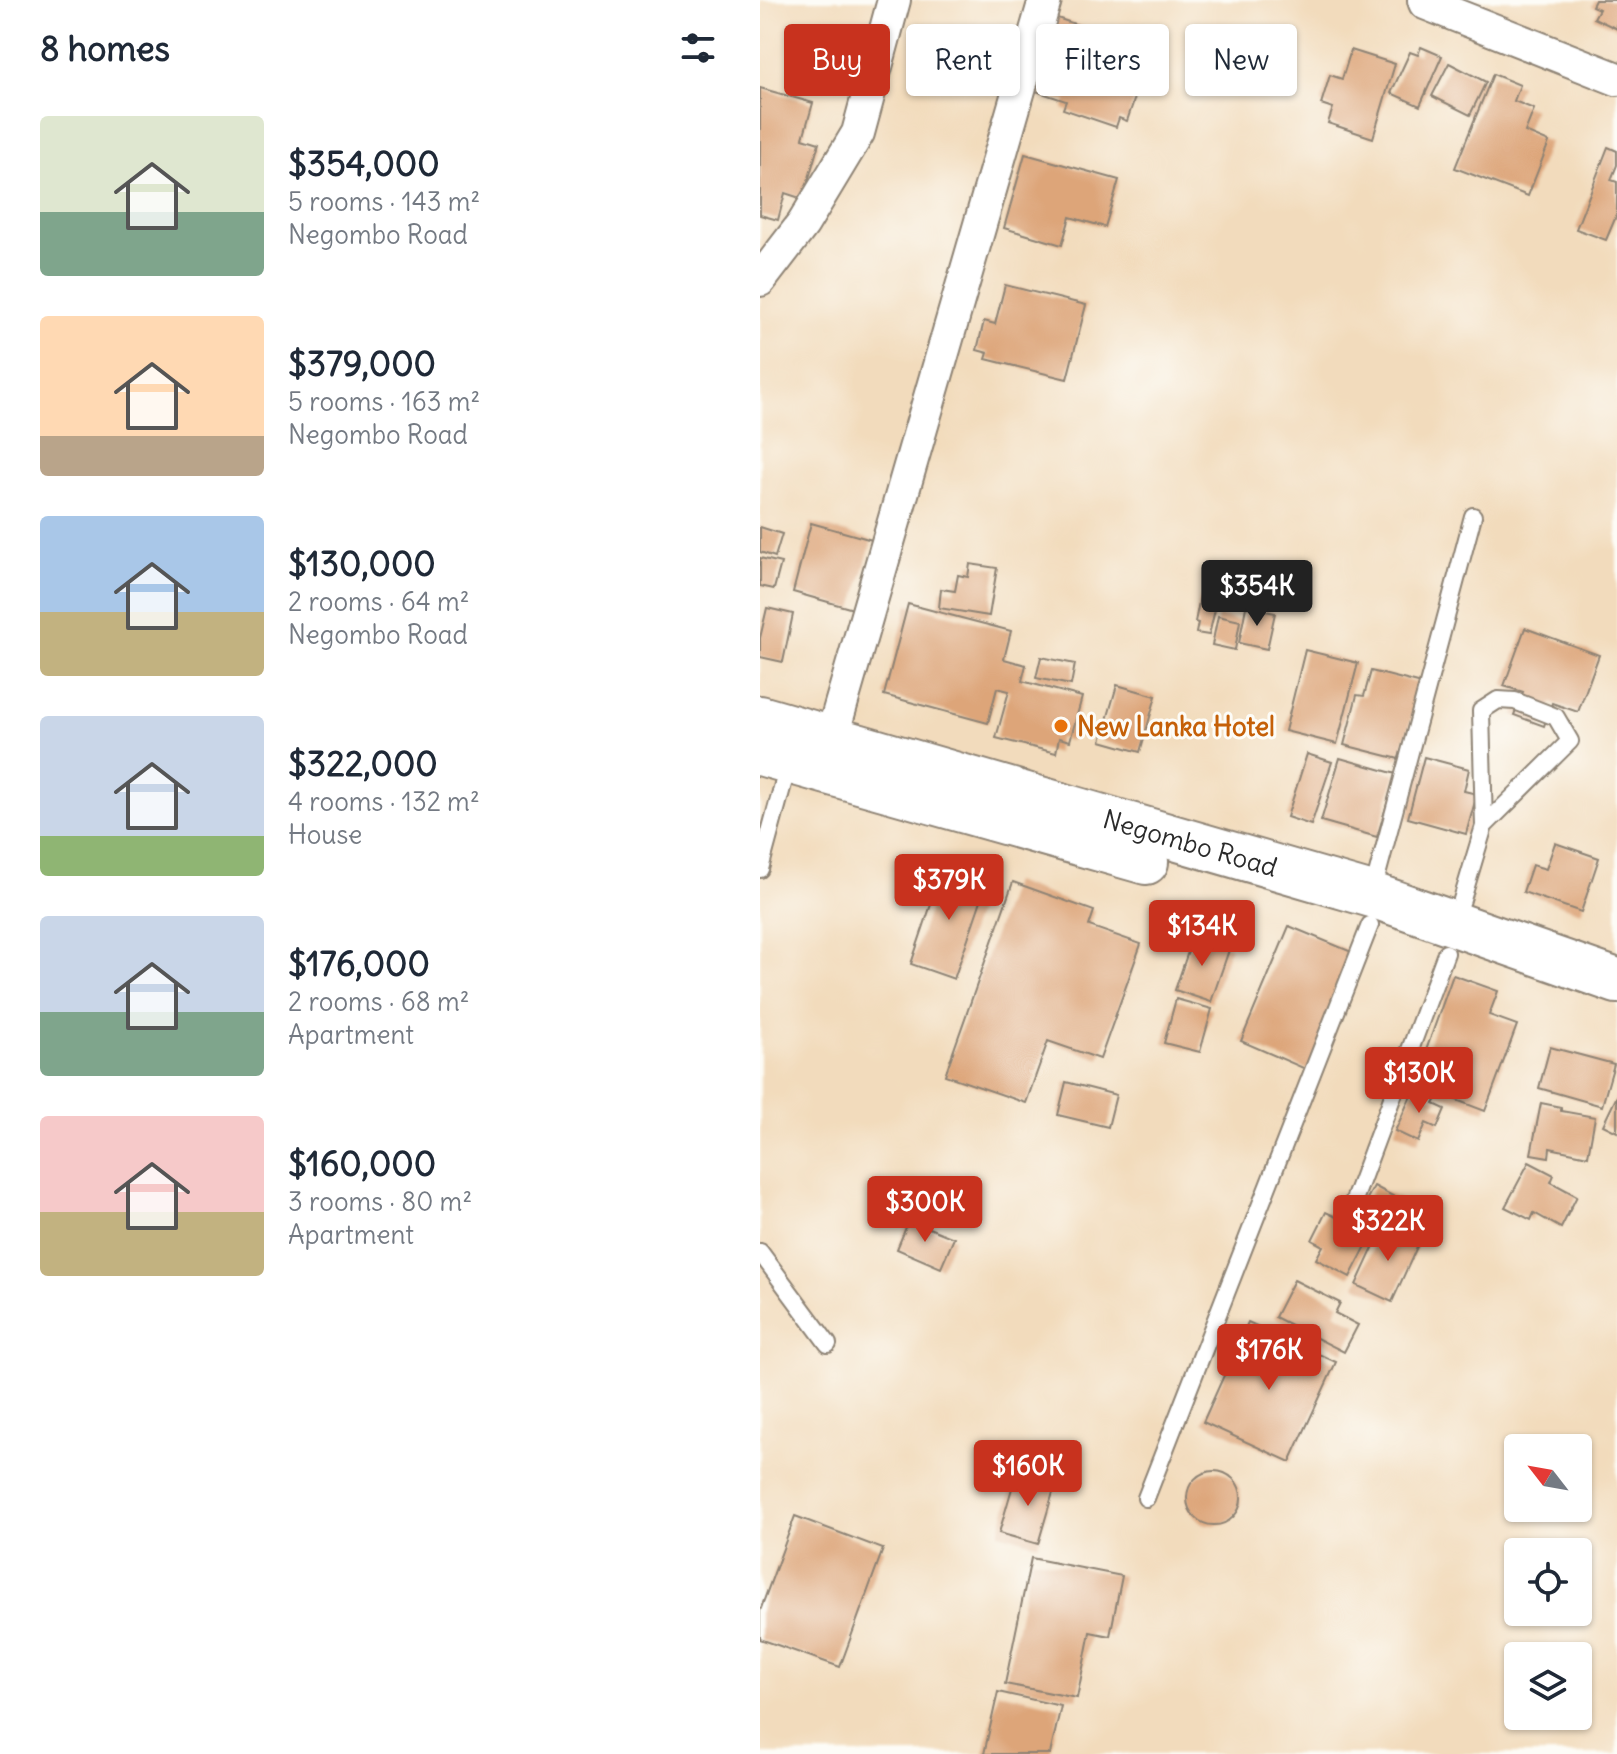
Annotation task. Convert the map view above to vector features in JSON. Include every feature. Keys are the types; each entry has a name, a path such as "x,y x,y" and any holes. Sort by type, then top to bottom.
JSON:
{"highway":[{"name":"Negombo Road","path":"760,718 801,756 1371,910 1450,939 1617,1012"},
{"name":"Negombo Road","path":"1450,939 1617,981"}],"street":[{"path":"760,280 803,224 858,133 894,0"},
{"path":"801,756 1045,0"},
{"path":"1424,0 1617,79"}],"lane":[{"path":"1146,1498 1371,910 1473,516"},
{"path":"1353,1203 1450,939 1484,826 1481,711 1498,700 1507,700 1556,717 1570,741 1484,826"},
{"path":"760,869 801,756"},
{"path":"760,1252 828,1344"}],"building":[{"path":"1595,0 1617,0 1617,29 1594,18 1599,9 1592,6"},
{"path":"1057,18 1075,24 1055,24"},
{"path":"1421,47 1442,56 1420,106 1391,93 1410,52 1418,55"},
{"path":"1351,50 1395,64 1373,138 1328,123 1333,108 1321,104 1330,75 1342,79"},
{"path":"1449,63 1486,82 1470,115 1432,96"},
{"path":"1493,74 1520,85 1514,101 1534,109 1525,132 1549,142 1528,196 1455,168"},
{"path":"760,88 813,103 803,138 819,143 803,199 785,193 778,220 760,215"},
{"path":"1051,96 1135,96 1127,121 1119,118 1116,127 1063,109 1066,101"},
{"path":"1608,147 1617,151 1617,165 1611,180 1617,182 1617,214 1606,240 1576,229"},
{"path":"1025,154 1119,180 1105,227 1070,217 1062,245 1004,228"},
{"path":"1005,285 1086,305 1067,379 986,359 988,353 977,350 984,321 995,324"},
{"path":"811,523 872,540 853,609 793,592"},
{"path":"760,527 782,534 775,557 760,552"},
{"path":"760,558 781,563 774,589 760,586"},
{"path":"970,564 997,568 989,616 939,608 941,589 955,591 958,575 968,577"},
{"path":"1200,597 1217,601 1209,635 1196,633"},
{"path":"908,604 1011,631 1004,659 1026,665 1022,681 1082,697 1070,741 1059,738 1056,753 996,738 1009,691 997,688 988,723 884,695"},
{"path":"1246,607 1275,613 1267,649 1239,643"},
{"path":"767,608 793,614 783,662 760,657 760,638"},
{"path":"1218,616 1240,621 1235,650 1212,645"},
{"path":"1525,628 1599,655 1578,712 1552,703 1544,726 1514,715 1523,692 1504,686"},
{"path":"1305,650 1358,663 1337,744 1285,731"},
{"path":"1041,657 1075,664 1071,685 1036,678"},
{"path":"1371,671 1422,684 1399,759 1344,745 1357,695 1364,696"},
{"path":"1117,685 1156,696 1140,752 1101,741"},
{"path":"1307,754 1332,762 1311,825 1287,817"},
{"path":"1424,757 1469,769 1464,791 1477,794 1466,834 1408,818"},
{"path":"1340,758 1396,774 1377,837 1321,821"},
{"path":"1555,843 1599,858 1581,912 1523,892 1532,865 1546,869"},
{"path":"944,866 988,880 954,979 911,964"},
{"path":"1013,882 1094,911 1089,926 1141,944 1100,1059 1048,1041 1026,1103 945,1075"},
{"path":"1289,926 1359,955 1310,1071 1241,1041"},
{"path":"1194,934 1230,947 1211,1002 1175,990"},
{"path":"1453,975 1498,991 1489,1015 1517,1025 1485,1111 1414,1084"},
{"path":"1176,999 1212,1009 1200,1052 1164,1043"},
{"path":"1550,1047 1614,1064 1602,1106 1539,1088"},
{"path":"1066,1082 1116,1095 1108,1127 1058,1115"},
{"path":"1414,1089 1437,1099 1434,1104 1445,1109 1437,1128 1426,1123 1418,1142 1395,1131"},
{"path":"1617,1096 1617,1132 1603,1125"},
{"path":"1541,1103 1561,1107 1561,1111 1595,1117 1588,1156 1550,1148 1549,1157 1531,1154"},
{"path":"1529,1162 1554,1175 1551,1182 1577,1196 1561,1228 1534,1213 1531,1220 1505,1207"},
{"path":"1374,1186 1413,1207 1403,1227 1363,1206"},
{"path":"1344,1206 1378,1223 1350,1277 1316,1259 1323,1246 1312,1240 1326,1212 1338,1218"},
{"path":"909,1220 954,1238 941,1268 897,1249"},
{"path":"1384,1224 1420,1240 1392,1302 1356,1285"},
{"path":"1294,1280 1340,1303 1335,1313 1358,1325 1344,1352 1275,1317"},
{"path":"1248,1322 1336,1362 1290,1462 1203,1422"},
{"path":"1017,1471 1056,1482 1038,1544 999,1533"},
{"path":"1214,1471 1233,1479 1241,1498 1233,1517 1214,1525 1195,1517 1187,1498 1195,1479"},
{"path":"795,1516 883,1549 840,1667 760,1639 760,1611"},
{"path":"1031,1558 1122,1576 1110,1636 1090,1632 1077,1698 1005,1684"},
{"path":"998,1692 1061,1706 1050,1754 984,1754"}],"place":[{"name":"New Lanka Hotel","path":"1061,726"}]}
